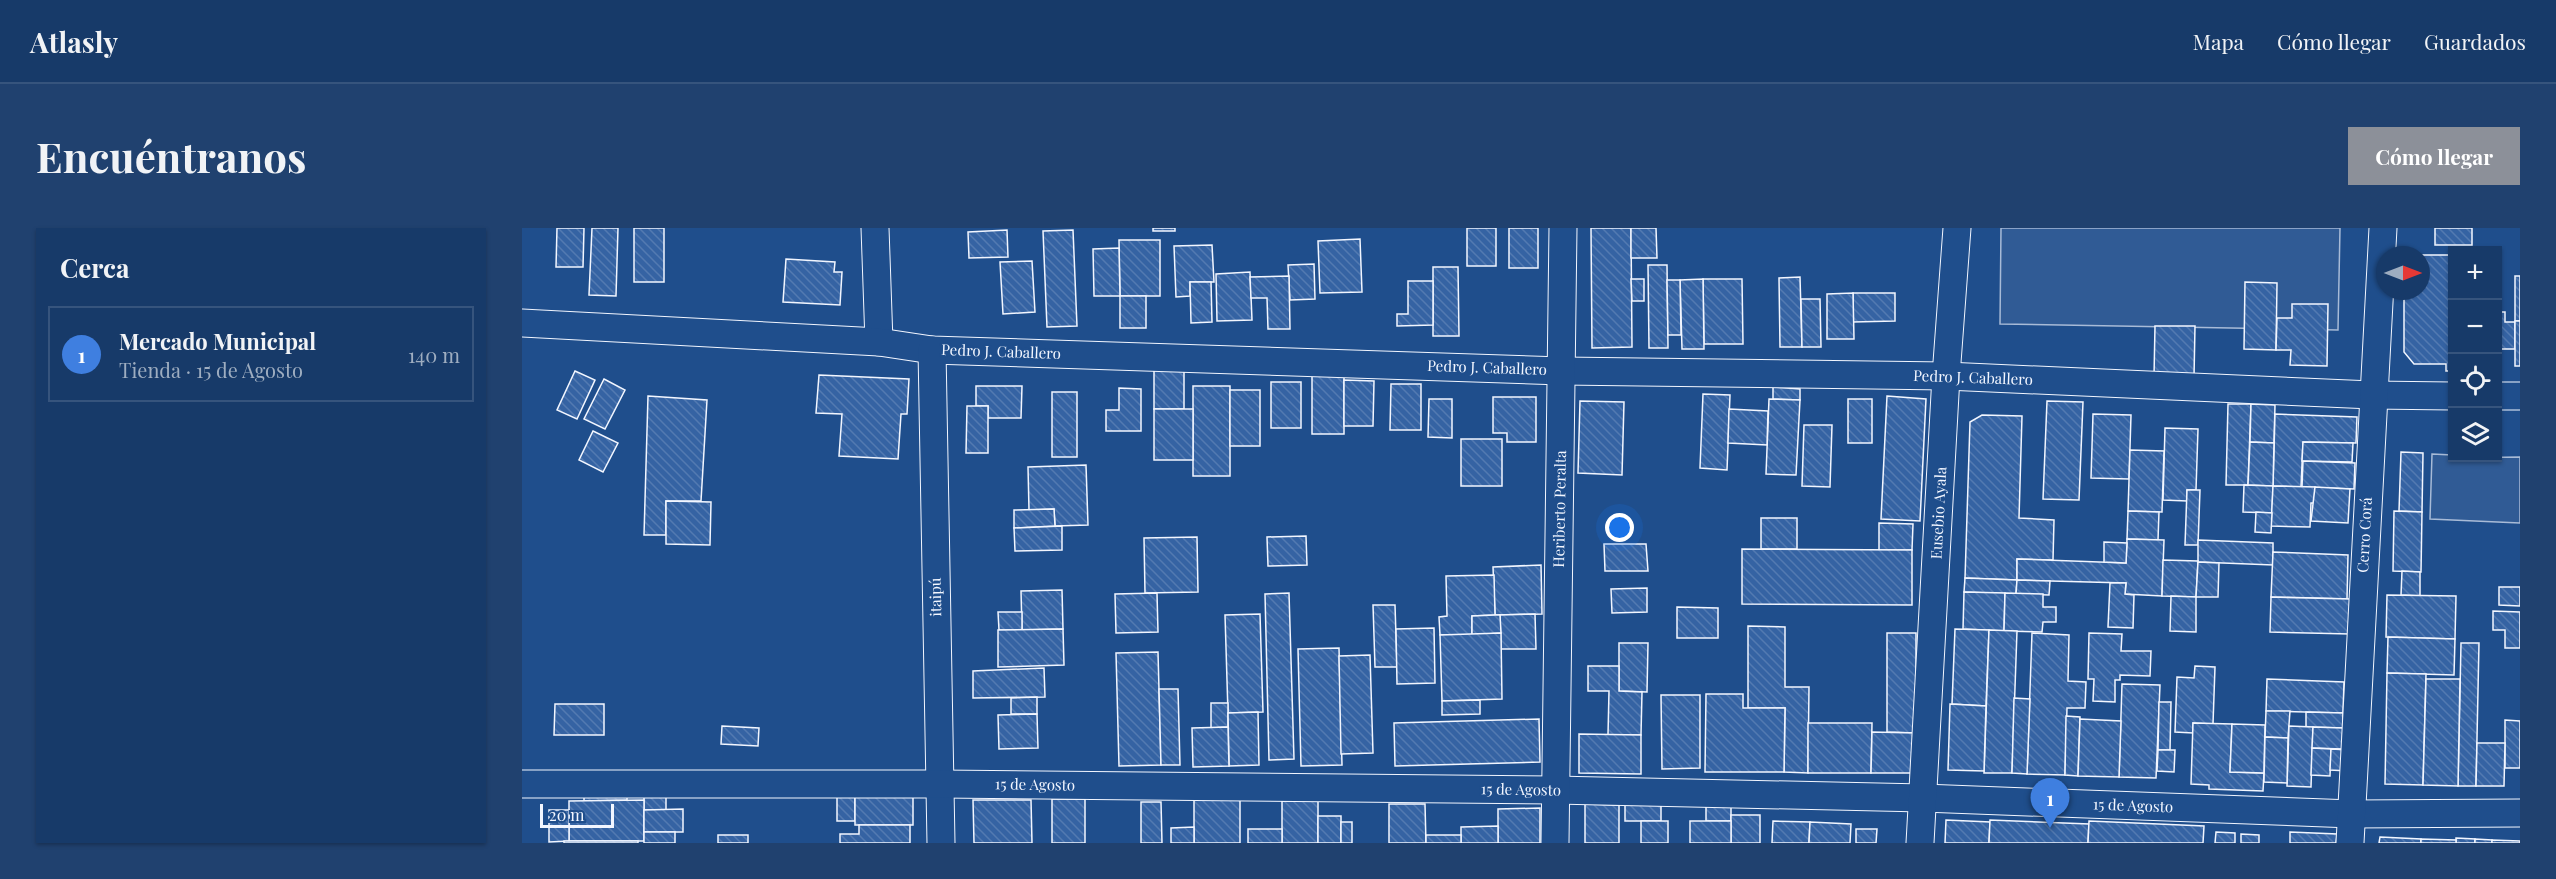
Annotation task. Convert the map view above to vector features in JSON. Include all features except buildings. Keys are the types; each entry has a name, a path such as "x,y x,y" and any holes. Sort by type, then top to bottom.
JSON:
{"street":[{"path":"875,228 879,342"},
{"name":"Heriberto Peralta","path":"1555,843 1563,228"},
{"name":"Eusebio Ayala","path":"1920,843 1946,376 1957,228"},
{"name":"Cerro Corá","path":"2350,843 2372,395 2383,228"},
{"name":"Pedro J. Caballero","path":"522,323 879,342 932,350 1562,371 1946,376 2372,395 2448,396"},
{"name":"itaipú","path":"932,350 941,843"},
{"path":"2502,396 2520,396"},
{"name":"15 de Agosto","path":"522,784 939,784 1555,790 1923,798 2352,814 2520,813"}],"shaded area":[{"path":"2001,228 2340,228 2338,330 2000,324"},
{"path":"2432,454 2448,455 2448,462 2502,462 2502,457 2520,457 2520,523 2430,519"}],"place":[{"name":"Mercado Municipal","path":"2050,828"}]}
